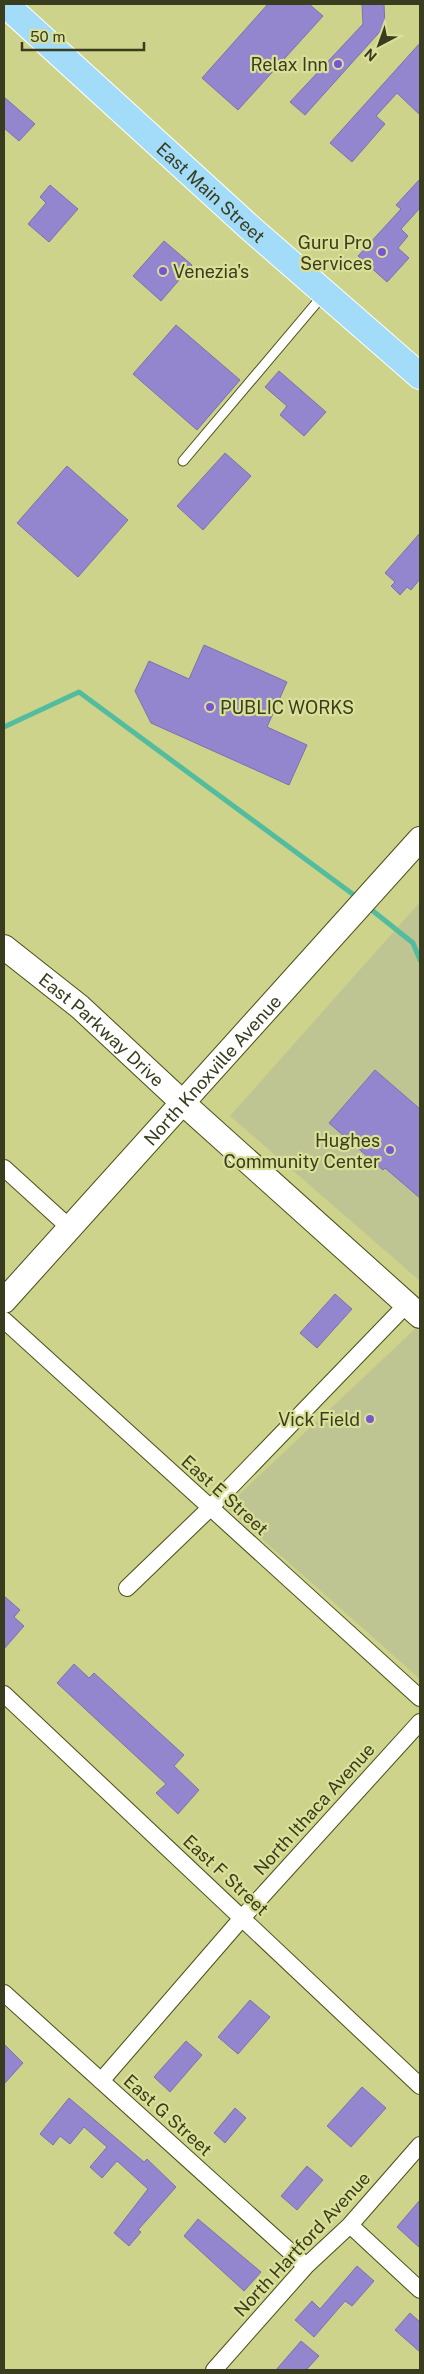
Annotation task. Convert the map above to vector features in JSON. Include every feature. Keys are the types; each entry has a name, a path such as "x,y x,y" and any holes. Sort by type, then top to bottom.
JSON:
{"main road":[{"name":"East Main Street","path":"5,4 324,294 420,376"},
{"name":"North Knoxville Avenue","path":"4,1301 420,839"},
{"name":"East Parkway Drive","path":"4,947 28,964 80,1007 183,1103 414,1310"}],"street":[{"path":"4,1168 70,1228"},
{"path":"128,1588 414,1310"},
{"name":"East E Street","path":"4,1320 420,1698"},
{"name":"East F Street","path":"4,1694 420,2086"},
{"name":"North Ithaca Avenue","path":"101,2081 242,1918 420,1722"},
{"name":"East G Street","path":"4,1993 306,2266"},
{"name":"North Hartford Avenue","path":"214,2370 306,2266 350,2225 420,2145"},
{"path":"350,2225 420,2290"}],"lane":[{"path":"183,461 324,294"}],"green space":[{"path":"420,902 420,1281 230,1116"},
{"name":"Vick Field","path":"416,1328 420,1331 420,1679 226,1507"}],"building":[{"path":"268,4 309,4 323,16 238,110 202,78"},
{"name":"Relax Inn","path":"362,4 384,4 385,26 305,115 290,102 363,24"},
{"path":"420,43 420,115 397,93 376,116 385,124 352,162 330,143"},
{"path":"4,97 35,124 19,141 4,128"},
{"name":"Guru Pro Services","path":"420,179 420,208 401,229 408,236 398,248 409,258 387,282 358,256 401,209 396,205"},
{"path":"50,185 78,209 49,242 28,224 46,203 40,197"},
{"name":"Venezia's","path":"164,241 192,265 161,301 133,276"},
{"path":"176,325 240,380 197,430 133,374"},
{"path":"279,371 326,412 304,436 280,415 287,406 265,387"},
{"path":"225,453 251,476 203,530 177,506"},
{"path":"67,466 128,520 78,577 17,523"},
{"path":"420,533 420,579 411,590 407,587 400,595 391,586 395,582 385,573"},
{"name":"PUBLIC WORKS","path":"204,645 287,682 267,727 307,745 289,785 151,723 135,691 149,661 189,679"},
{"name":"Hughes Community Center","path":"375,1070 420,1109 420,1198 385,1168 383,1170 329,1123"},
{"path":"335,1294 352,1309 317,1348 300,1333"},
{"path":"4,1596 20,1610 14,1617 24,1626 4,1649"},
{"path":"74,1664 89,1678 94,1673 184,1755 174,1766 199,1790 178,1814 156,1793 166,1784 57,1683"},
{"path":"250,2000 270,2017 238,2054 218,2037"},
{"path":"186,2041 202,2055 170,2092 154,2077"},
{"path":"4,2044 23,2063 4,2084"},
{"path":"362,2087 386,2108 351,2147 327,2126"},
{"path":"69,2098 144,2162 147,2159 176,2187 138,2230 141,2232 129,2246 114,2233 148,2189 117,2161 102,2178 90,2167 107,2147 84,2127 70,2144 60,2136 53,2145 40,2134"},
{"path":"235,2108 246,2118 225,2143 214,2133"},
{"path":"307,2166 323,2180 297,2210 281,2196"},
{"path":"420,2200 420,2248 397,2227"},
{"path":"198,2219 261,2272 244,2291 184,2236"},
{"path":"357,2266 374,2281 352,2306 345,2301 314,2337 295,2320 312,2301 320,2309"},
{"path":"410,2313 420,2322 420,2352 395,2330"},
{"path":"301,2341 319,2356 306,2370 276,2370"}],"waterway":[{"path":"4,727 79,692 358,898"},
{"path":"368,907 413,943 420,960"}],"place":[{"name":"Relax Inn","path":"338,64"},
{"name":"Guru Pro Services","path":"382,252"},
{"name":"Venezia's","path":"163,271"},
{"name":"PUBLIC WORKS","path":"210,707"},
{"name":"Hughes Community Center","path":"390,1150"},
{"name":"Vick Field","path":"370,1419"}]}
